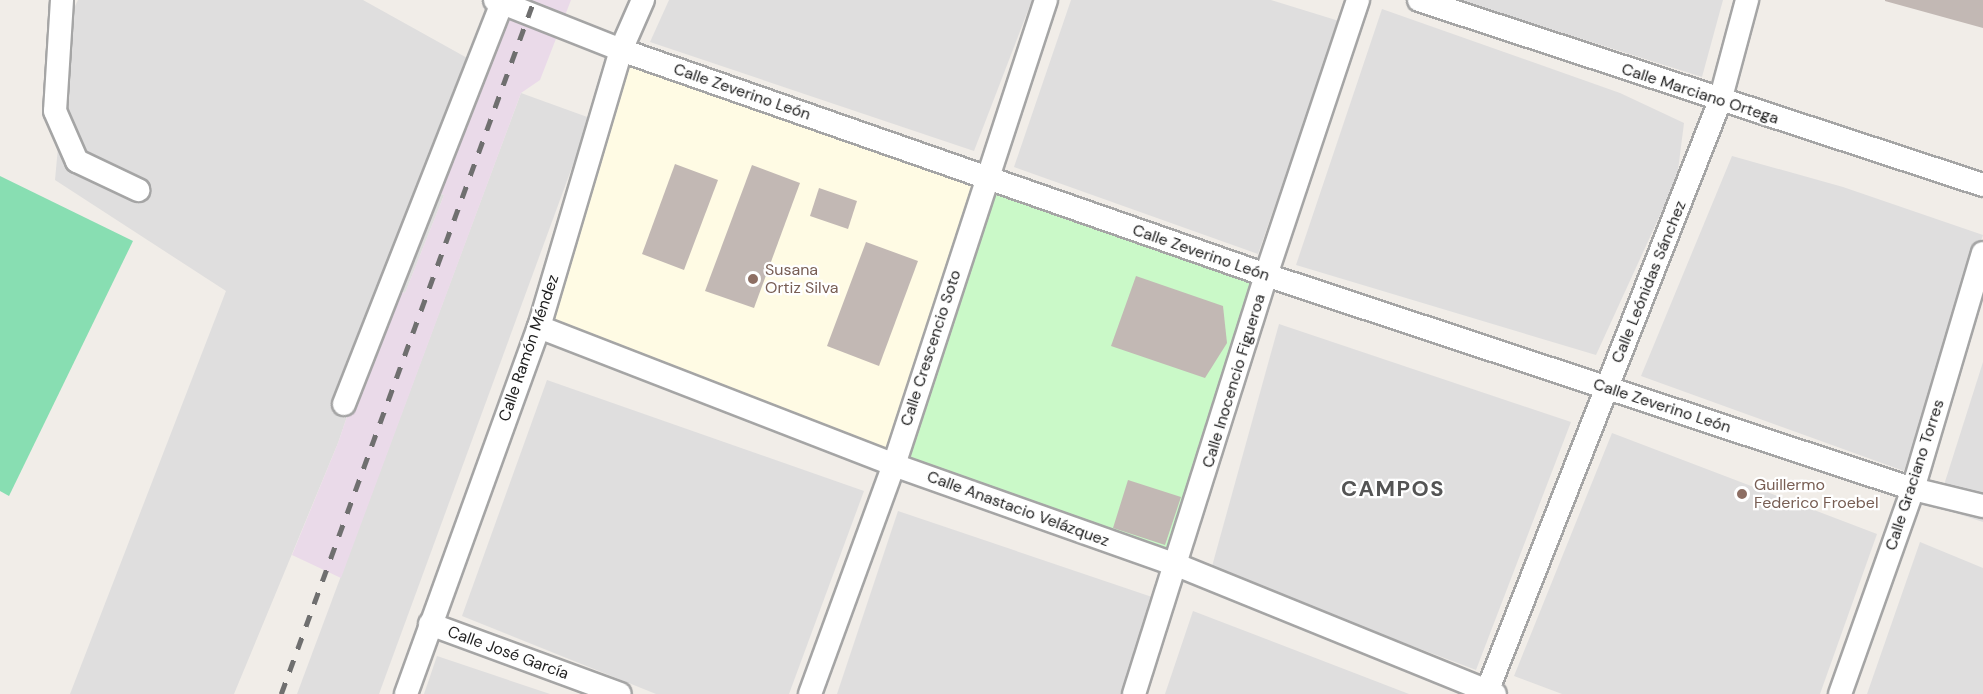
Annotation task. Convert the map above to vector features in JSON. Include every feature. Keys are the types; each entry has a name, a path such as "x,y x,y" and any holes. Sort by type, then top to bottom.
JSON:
{"street":[{"path":"62,0 55,111 77,160 138,190"},
{"name":"Calle Ramón Méndez","path":"406,694 539,327 621,50 643,0"},
{"name":"Calle Crescencio Soto","path":"810,694 894,465 1046,0"},
{"name":"Calle Inocencio Figueroa","path":"1134,694 1177,565 1266,276 1358,0"},
{"name":"Calle Marciano Ortega","path":"1419,0 1720,101 1983,185"},
{"name":"Calle Leónidas Sánchez","path":"1489,693 1720,101 1748,0"},
{"path":"344,404 498,2"},
{"name":"Calle Zeverino León","path":"498,2 621,50 1266,276 1913,489 1983,506"},
{"name":"Calle Graciano Torres","path":"1840,694 1913,489 1983,253"},
{"name":"Calle Anastacio Velázquez","path":"539,327 894,465 1177,565 1489,693"},
{"name":"Calle José García","path":"430,624 620,694"}],"shaded area":[{"path":"78,0 363,0 469,59 426,188 444,195 405,293 391,288 338,443 234,694 70,694 226,291 55,180 70,16"},
{"path":"495,0 571,0 540,80 521,93 341,578 292,555 338,443 391,288 405,293 444,195 425,188"},
{"path":"669,0 1032,0 974,151 650,42"},
{"path":"1071,0 1271,0 1339,21 1258,254 1014,167"},
{"path":"1458,0 1723,0 1702,77"},
{"path":"1382,9 1620,93 1684,123 1677,178 1596,355 1296,265"},
{"path":"621,50 986,178 894,465 539,327"},
{"path":"521,93 590,118 379,694 297,694"},
{"path":"1732,156 1843,187 1983,235 1904,471 1641,376"},
{"path":"1279,324 1571,422 1476,670 1211,570"},
{"path":"1983,362 1983,522 1937,507"},
{"path":"547,380 864,491 789,694 656,694 462,616"},
{"path":"1612,433 1877,534 1820,694 1562,694 1514,676"},
{"path":"898,511 1155,598 1123,694 837,694"},
{"path":"1920,542 1983,568 1983,694 1867,694"},
{"path":"1193,611 1409,694 1165,694"},
{"path":"437,656 550,694 424,694"}],"green space":[{"path":"0,176 133,241 9,496 0,491"},
{"path":"986,178 1266,275 1177,565 894,465"}],"building":[{"path":"1983,0 1983,28 1885,1"},
{"path":"675,164 718,180 684,270 642,254"},
{"path":"752,165 800,183 754,308 705,291"},
{"path":"819,188 857,201 848,229 810,216"},
{"path":"866,242 918,261 879,366 827,346"},
{"path":"1136,276 1223,306 1227,343 1205,378 1111,346"},
{"path":"1128,480 1181,497 1165,545 1113,528"}],"railway":[{"path":"281,694 534,0"}],"place":[{"name":"Susana Ortiz Silva","path":"753,279"},
{"name":"Guillermo Federico Froebel","path":"1742,494"}],"district":[{"name":"CAMPOS","path":"1393,489"}]}
